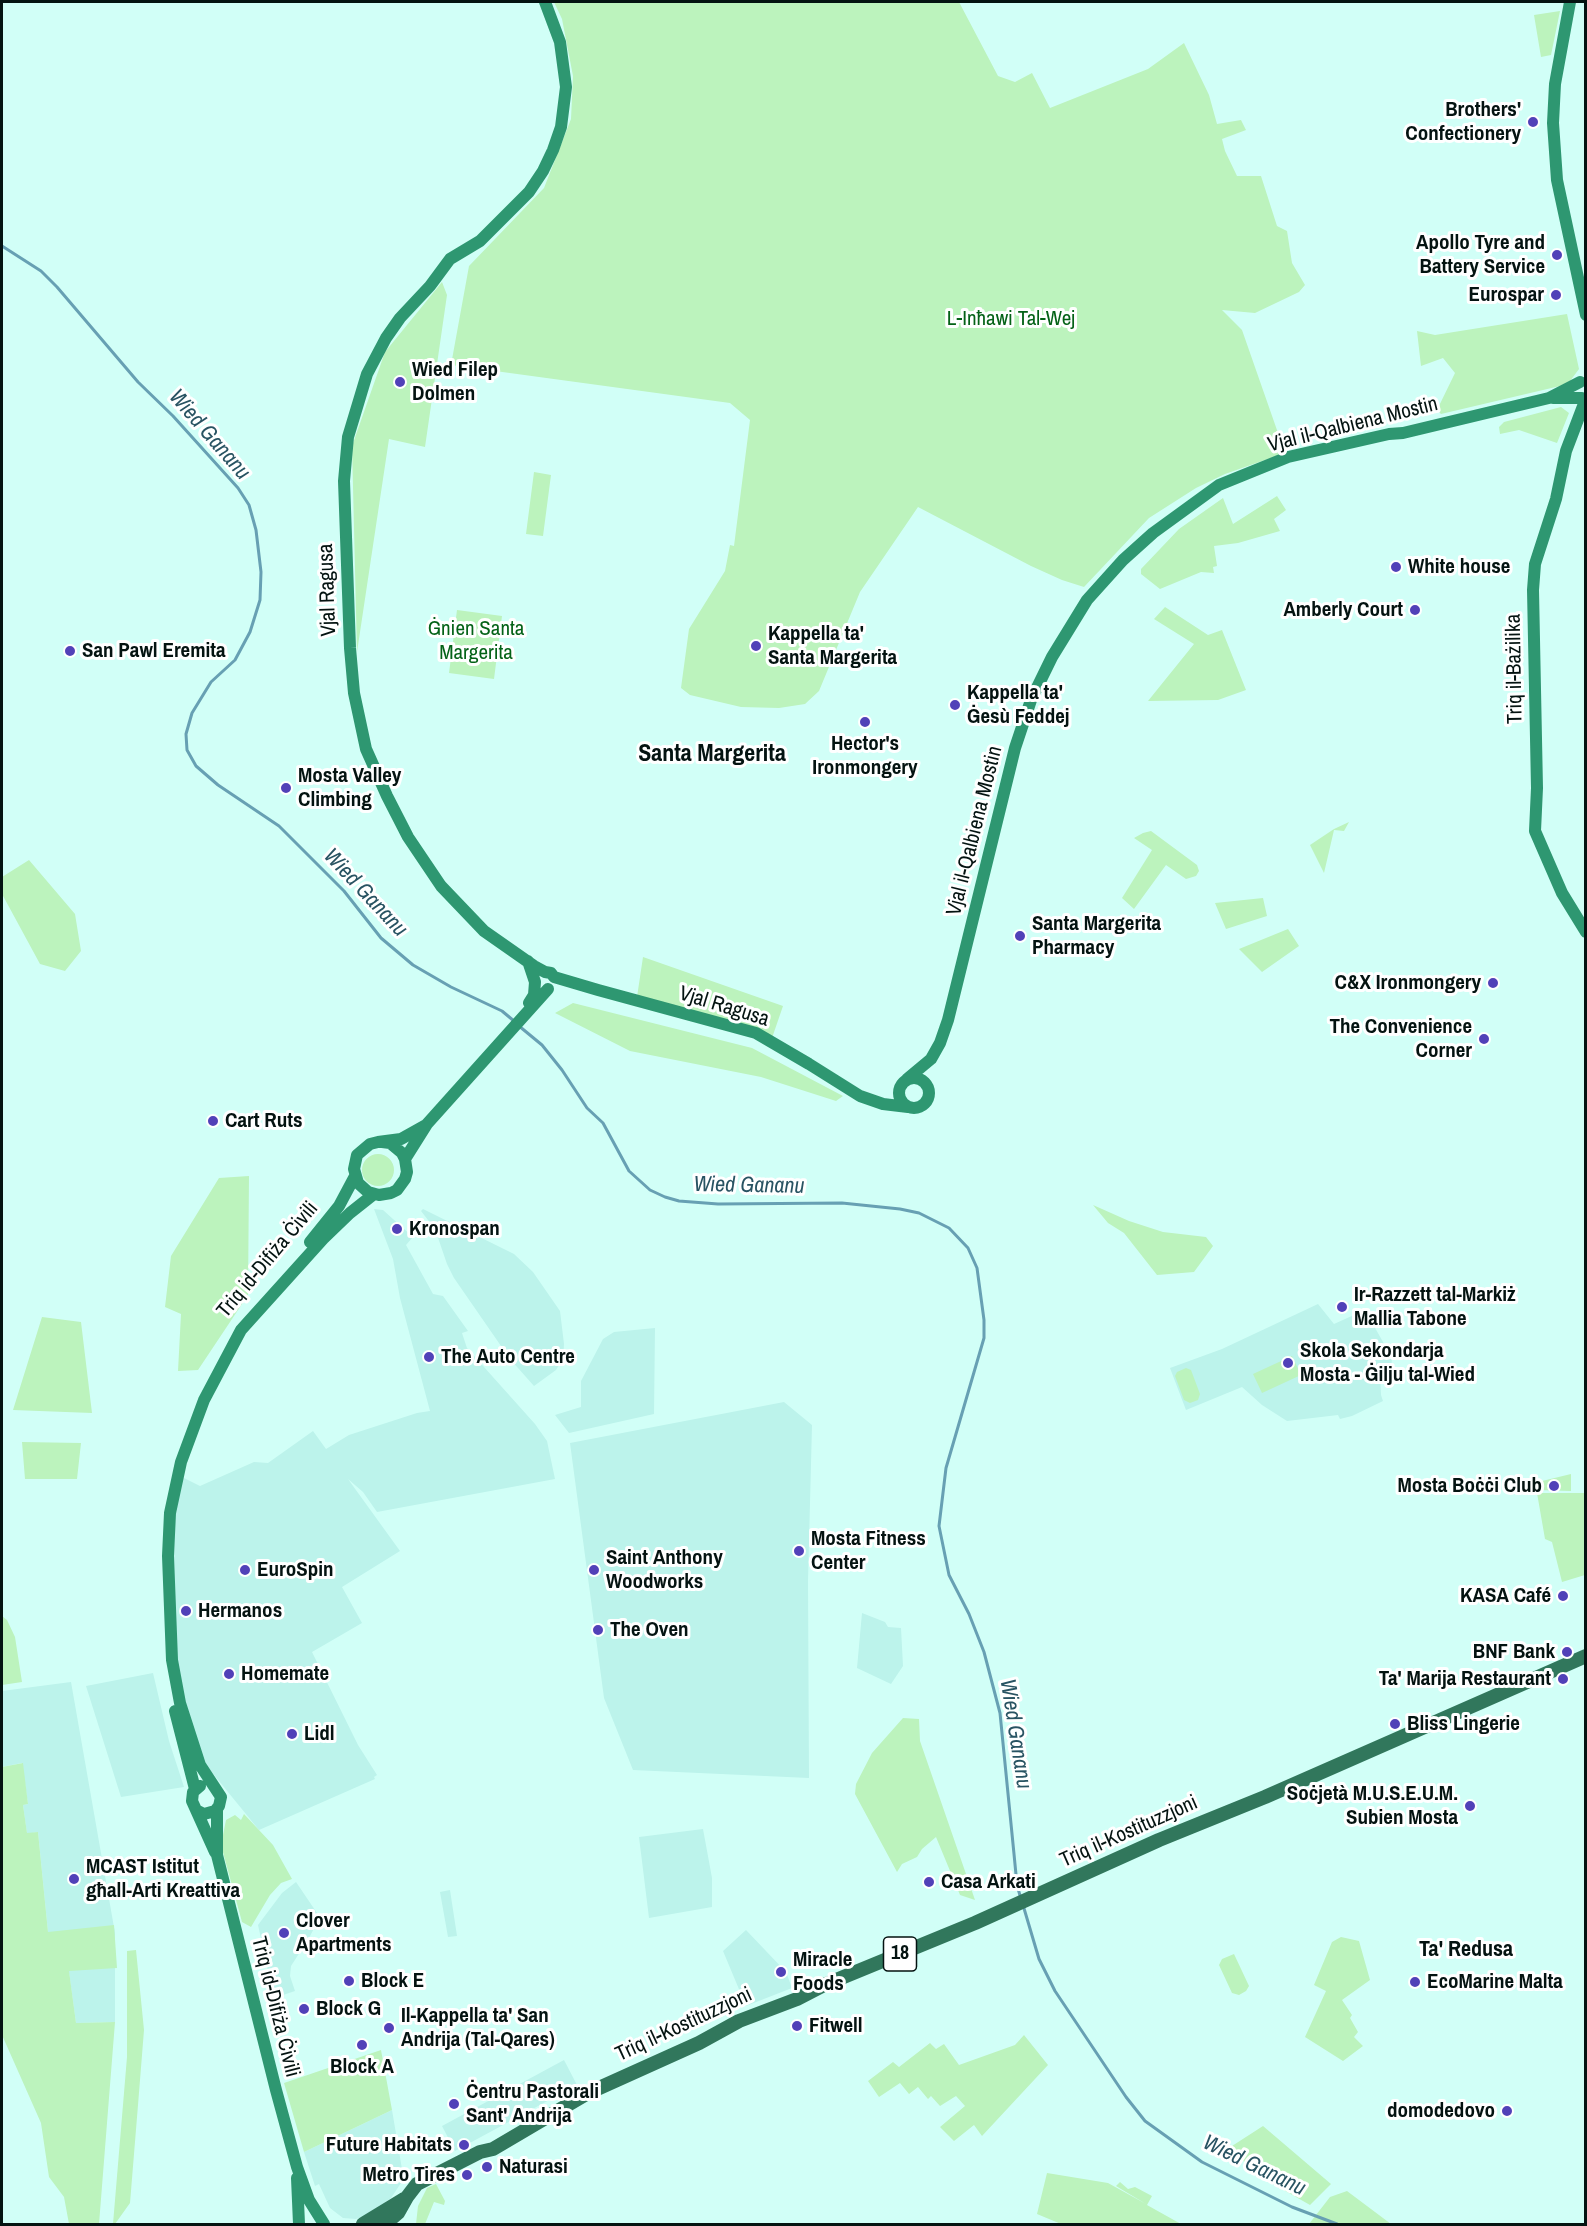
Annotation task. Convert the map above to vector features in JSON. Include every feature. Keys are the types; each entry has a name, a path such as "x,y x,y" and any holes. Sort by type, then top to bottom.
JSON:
{"main road":[{"name":"Vjal Ragusa","path":"545,2 560,42 566,87 561,127 543,171 529,192 480,241 450,259 430,286 400,318 367,374 348,437 344,481 351,671 358,721 366,749 408,837 441,886 484,931 543,977 756,1033 860,1096 894,1106 908,1107"},
{"path":"1570,2 1555,84 1553,123 1557,180 1586,315"},
{"path":"1583,378 1579,390 1584,400"},
{"name":"Vjal il-Qalbiena Mostin","path":"1549,398 1583,378"},
{"name":"Vjal il-Qalbiena Mostin","path":"905,1081 931,1059 940,1043 948,1020 1015,748 1031,700 1052,657 1087,600 1123,560 1153,533 1219,485 1287,457 1389,434 1403,433 1549,398 1584,400"},
{"name":"Triq il-Bażilika","path":"1584,400 1566,451 1556,499 1535,564 1533,590 1537,788 1535,831 1562,893 1586,932"},
{"path":"534,1000 536,982 543,977"},
{"path":"534,1000 543,977"},
{"name":"Triq id-Difiża Ċivili","path":"217,1856 217,1809 221,1797 200,1765 180,1703 172,1660 168,1556 170,1513 181,1462 204,1400 241,1330 323,1239 350,1213 374,1194 391,1193 401,1185 407,1172 405,1159 427,1124 519,1023 534,1000"},
{"name":"Vjal il-Qalbiena Mostin","path":"928,1088 931,1059"},
{"path":"871,1100 891,1091 905,1081 918,1078 928,1088 928,1099 924,1104 915,1108 908,1107 901,1100 899,1091 905,1081"},
{"name":"Triq id-Difiża Ċivili","path":"324,2224 309,2200 297,2167 217,1856 192,1801 195,1789 165,1660 161,1554 164,1512 184,1438 199,1398 235,1328 339,1206 355,1176 357,1155 370,1144 401,1139 427,1124"},
{"path":"382,1142 396,1147 405,1159"},
{"path":"355,1176 362,1188 374,1194"},
{"name":"Triq il-Kostituzzjoni","path":"385,2224 396,2219 407,2197 417,2184 480,2152 493,2149 588,2093 699,2043 739,2021 797,1999 824,1985 975,1923 1159,1840 1265,1797 1586,1656"},
{"path":"195,1789 206,1784 212,1785"},
{"path":"198,1811 210,1813 217,1809"},
{"name":"Triq id-Difiża Ċivili","path":"297,2167 299,2224"},
{"name":"Triq il-Kostituzzjoni","path":"363,2224 407,2197"}],"shaded area":[{"path":"374,1209 383,1210 413,1237 406,1245 433,1294 443,1296 468,1331 462,1333 467,1348 535,1424 547,1441 555,1479 377,1512 363,1492 348,1479 400,1551 342,1587 362,1623 312,1652 358,1745 377,1775 375,1779 259,1830 201,1759 173,1647 174,1525 182,1477 200,1486 254,1462 268,1463 313,1431 326,1449 349,1435 430,1411 400,1298 393,1259"},
{"path":"423,1209 514,1254 533,1272 560,1311 564,1344 563,1359 556,1370 534,1386 510,1359 454,1278 435,1229 421,1211"},
{"name":"Skola Sekondarja Mosta - Ġilju tal-Wied","path":"1318,1304 1334,1324 1365,1310 1392,1358 1391,1369 1380,1374 1383,1401 1352,1416 1340,1419 1338,1415 1287,1421 1262,1405 1242,1387 1186,1410 1170,1368 1222,1349"},
{"path":"655,1328 654,1414 569,1433 555,1415 581,1407 581,1381 603,1339 614,1332"},
{"path":"784,1402 812,1425 808,1581 809,1778 633,1770 604,1698 570,1443"},
{"path":"862,1613 885,1622 888,1627 901,1628 903,1666 891,1684 857,1668"},
{"path":"153,1673 169,1741 184,1787 121,1797 86,1686"},
{"name":"MCAST Istitut għall-Arti Kreattiva","path":"71,1682 115,1933 115,2022 76,2023 68,1965 48,1932 38,1832 27,1834 23,1805 28,1804 22,1763 2,1767 2,1691"},
{"path":"703,1829 712,1878 712,1907 649,1918 639,1837"},
{"name":"Clover Apartments","path":"296,1882 317,1913 321,1915 291,1966 290,1976 295,1991 274,1998 258,1925 282,1893"},
{"path":"450,1890 457,1936 448,1937 440,1892"},
{"path":"746,1930 786,1972 792,1988 746,2006 723,1951"},
{"path":"564,2060 577,2085 455,2151 442,2126"},
{"path":"392,2110 403,2175 401,2183 391,2198 368,2215 356,2219 343,2218 330,2208 319,2184 315,2186 304,2152"}],"green space":[{"name":"L-Inħawi Tal-Wej","path":"554,2 959,2 998,76 1015,82 1032,73 1050,108 1148,69 1184,43 1209,95 1217,124 1241,120 1246,130 1222,139 1225,151 1237,176 1261,176 1277,226 1287,231 1292,263 1305,285 1299,292 1255,313 1222,310 1242,330 1285,453 1225,474 1196,488 1149,518 1084,587 1031,566 918,507 860,592 819,691 805,704 779,708 741,707 690,695 681,688 689,629 725,571 730,545 734,546 750,420 730,403 451,365 469,266 544,188 571,119 573,76 562,19"},
{"path":"1560,11 1551,55 1541,57 1534,15"},
{"path":"442,282 447,295 425,447 389,439 357,652 352,446 385,352"},
{"path":"1567,314 1579,369 1570,381 1560,386 1441,414 1437,410 1455,373 1443,358 1421,366 1417,331 1435,335"},
{"path":"1561,407 1569,413 1557,443 1519,430 1500,434 1499,427 1504,422"},
{"path":"534,472 551,475 543,536 526,534"},
{"path":"1277,496 1286,510 1274,519 1280,531 1238,543 1214,546 1217,566 1213,567 1214,573 1201,572 1160,589 1141,574 1141,569 1179,529 1223,498 1233,524"},
{"path":"1165,607 1208,635 1222,630 1246,690 1218,700 1148,701 1194,644 1154,619"},
{"name":"Ġnien Santa Margerita","path":"457,610 502,616 494,679 449,673"},
{"path":"1349,822 1344,831 1334,830 1324,873 1310,845 1334,829"},
{"path":"1151,831 1197,865 1199,871 1196,876 1186,879 1166,865 1134,909 1122,898 1152,850 1134,838"},
{"path":"29,860 75,914 81,951 65,971 40,964 2,894 2,877"},
{"path":"1263,898 1267,916 1226,929 1215,903"},
{"path":"1288,929 1299,946 1262,972 1239,949"},
{"path":"643,957 783,1006 772,1038 637,997"},
{"path":"573,1003 752,1048 843,1096 836,1101 761,1077 630,1051 555,1013"},
{"path":"378,1154 389,1159 394,1170 389,1181 378,1186 367,1181 362,1170 367,1159"},
{"path":"249,1176 248,1295 198,1370 178,1371 181,1314 165,1307 171,1256 219,1178"},
{"path":"1093,1205 1129,1221 1163,1232 1206,1237 1213,1246 1194,1272 1157,1275 1124,1233 1108,1223"},
{"path":"42,1317 81,1322 92,1413 13,1410"},
{"path":"1292,1356 1301,1375 1262,1393 1253,1374"},
{"path":"1186,1368 1191,1370 1200,1394 1198,1400 1190,1403 1184,1400 1175,1376 1177,1372"},
{"path":"22,1442 81,1443 77,1479 25,1479"},
{"name":"Mosta Boċċi Club","path":"1571,1474 1571,1491 1537,1490 1538,1482"},
{"path":"1537,1493 1585,1493 1585,1575 1562,1582 1552,1542 1545,1539"},
{"path":"2,1616 7,1620 15,1637 22,1682 2,1685"},
{"path":"903,1718 919,1719 920,1741 975,1900 960,1895 936,1837 922,1849 917,1857 902,1864 897,1872 855,1794 856,1784 872,1753"},
{"path":"23,1763 28,1804 23,1805 27,1833 38,1832 48,1932 114,1925 117,1968 69,1971 76,2023 115,2022 99,2224 69,2224 64,2197 49,2177 41,2123 2,2035 2,1767"},
{"path":"244,1814 273,1845 292,1879 281,1883 270,1895 251,1927 242,1922 221,1845 226,1820 235,1815 241,1820"},
{"path":"1341,1937 1359,1941 1370,1980 1342,2000 1352,2015 1350,2018 1358,2032 1354,2037 1363,2046 1343,2061 1305,2037 1326,1991 1314,1985 1332,1942"},
{"path":"136,1950 144,2030 130,2203 113,2224 127,2057 127,1951"},
{"path":"1234,1954 1249,1986 1239,1995 1232,1993 1219,1965 1222,1959"},
{"path":"1024,2035 1048,2065 982,2136 974,2125 954,2141 940,2127 965,2106 956,2096 940,2106 931,2096 928,2099 918,2087 909,2094 900,2083 879,2097 868,2081 893,2062 899,2067 930,2043 936,2049 944,2044 959,2065 1015,2045"},
{"path":"381,2050 392,2110 304,2152 284,2083"},
{"path":"1263,2126 1331,2184 1310,2205 1252,2172 1232,2146"},
{"path":"1047,2173 1108,2183 1146,2204 1116,2186 1120,2182 1128,2189 1135,2187 1152,2196 1147,2205 1181,2224 1061,2224 1037,2214"},
{"path":"436,2184 445,2201 444,2205 434,2202 425,2224 416,2224 418,2206 427,2188"},
{"path":"1347,2191 1391,2224 1309,2224 1330,2197"}],"waterway":[{"name":"Wied Gananu","path":"2,246 41,271 57,287 138,382 173,416 238,488 249,505 256,530 261,572 260,600 250,632 235,660 211,682 192,713 186,734 187,750 196,766 218,785 279,826 344,891 381,938 413,965 451,987 502,1011 514,1021"},
{"name":"Wied Gananu","path":"519,1026 542,1045 562,1070 587,1108 603,1123 629,1171 650,1190 679,1201 718,1204 842,1203 900,1209 919,1213 949,1228 968,1248 977,1268 984,1338 946,1468 939,1526 949,1575 969,1614 984,1652 1000,1713 1017,1885 1021,1899"},
{"name":"Wied Gananu","path":"1023,1905 1039,1959 1055,1991 1126,2097 1145,2121 1202,2162 1292,2207 1337,2224"}],"place":[{"name":"Brothers' Confectionery","path":"1533,122"},
{"name":"Apollo Tyre and Battery Service","path":"1557,255"},
{"name":"Eurospar","path":"1556,295"},
{"name":"Wied Filep Dolmen","path":"400,382"},
{"name":"White house","path":"1396,567"},
{"name":"Amberly Court","path":"1415,610"},
{"name":"Kappella ta' Santa Margerita","path":"756,646"},
{"name":"San Pawl Eremita","path":"70,651"},
{"name":"Kappella ta' Ġesù Feddej","path":"955,705"},
{"name":"Hector's Ironmongery","path":"865,722"},
{"name":"Mosta Valley Climbing","path":"286,788"},
{"name":"Santa Margerita Pharmacy","path":"1020,936"},
{"name":"C&X Ironmongery","path":"1493,983"},
{"name":"The Convenience Corner","path":"1484,1039"},
{"name":"Cart Ruts","path":"213,1121"},
{"name":"Kronospan","path":"397,1229"},
{"name":"Ir-Razzett tal-Markiż Mallia Tabone","path":"1342,1307"},
{"name":"The Auto Centre","path":"429,1357"},
{"name":"Skola Sekondarja Mosta - Ġilju tal-Wied","path":"1288,1363"},
{"name":"Mosta Boċċi Club","path":"1554,1486"},
{"name":"Mosta Fitness Center","path":"799,1551"},
{"name":"EuroSpin","path":"245,1570"},
{"name":"Saint Anthony Woodworks","path":"594,1570"},
{"name":"KASA Café","path":"1563,1596"},
{"name":"Hermanos","path":"186,1611"},
{"name":"The Oven","path":"598,1630"},
{"name":"BNF Bank","path":"1567,1652"},
{"name":"Homemate","path":"229,1674"},
{"name":"Ta' Marija Restaurant","path":"1563,1679"},
{"name":"Bliss Lingerie","path":"1395,1724"},
{"name":"Lidl","path":"292,1734"},
{"name":"Soċjetà M.U.S.E.U.M. Subien Mosta","path":"1470,1806"},
{"name":"MCAST Istitut għall-Arti Kreattiva","path":"74,1879"},
{"name":"Casa Arkati","path":"929,1882"},
{"name":"Clover Apartments","path":"284,1933"},
{"name":"Miracle Foods","path":"781,1972"},
{"name":"Block E","path":"349,1981"},
{"name":"EcoMarine Malta","path":"1415,1982"},
{"name":"Block G","path":"304,2009"},
{"name":"Fitwell","path":"797,2026"},
{"name":"Il-Kappella ta' San Andrija (Tal-Qares)","path":"389,2028"},
{"name":"Block A","path":"362,2045"},
{"name":"Ċentru Pastorali Sant' Andrija","path":"454,2104"},
{"name":"domodedovo","path":"1507,2111"},
{"name":"Future Habitats","path":"464,2145"},
{"name":"Naturasi","path":"487,2167"},
{"name":"Metro Tires","path":"467,2175"}],"district":[{"name":"Santa Margerita","path":"712,755"},
{"name":"Ta' Redusa","path":"1466,1950"}]}
